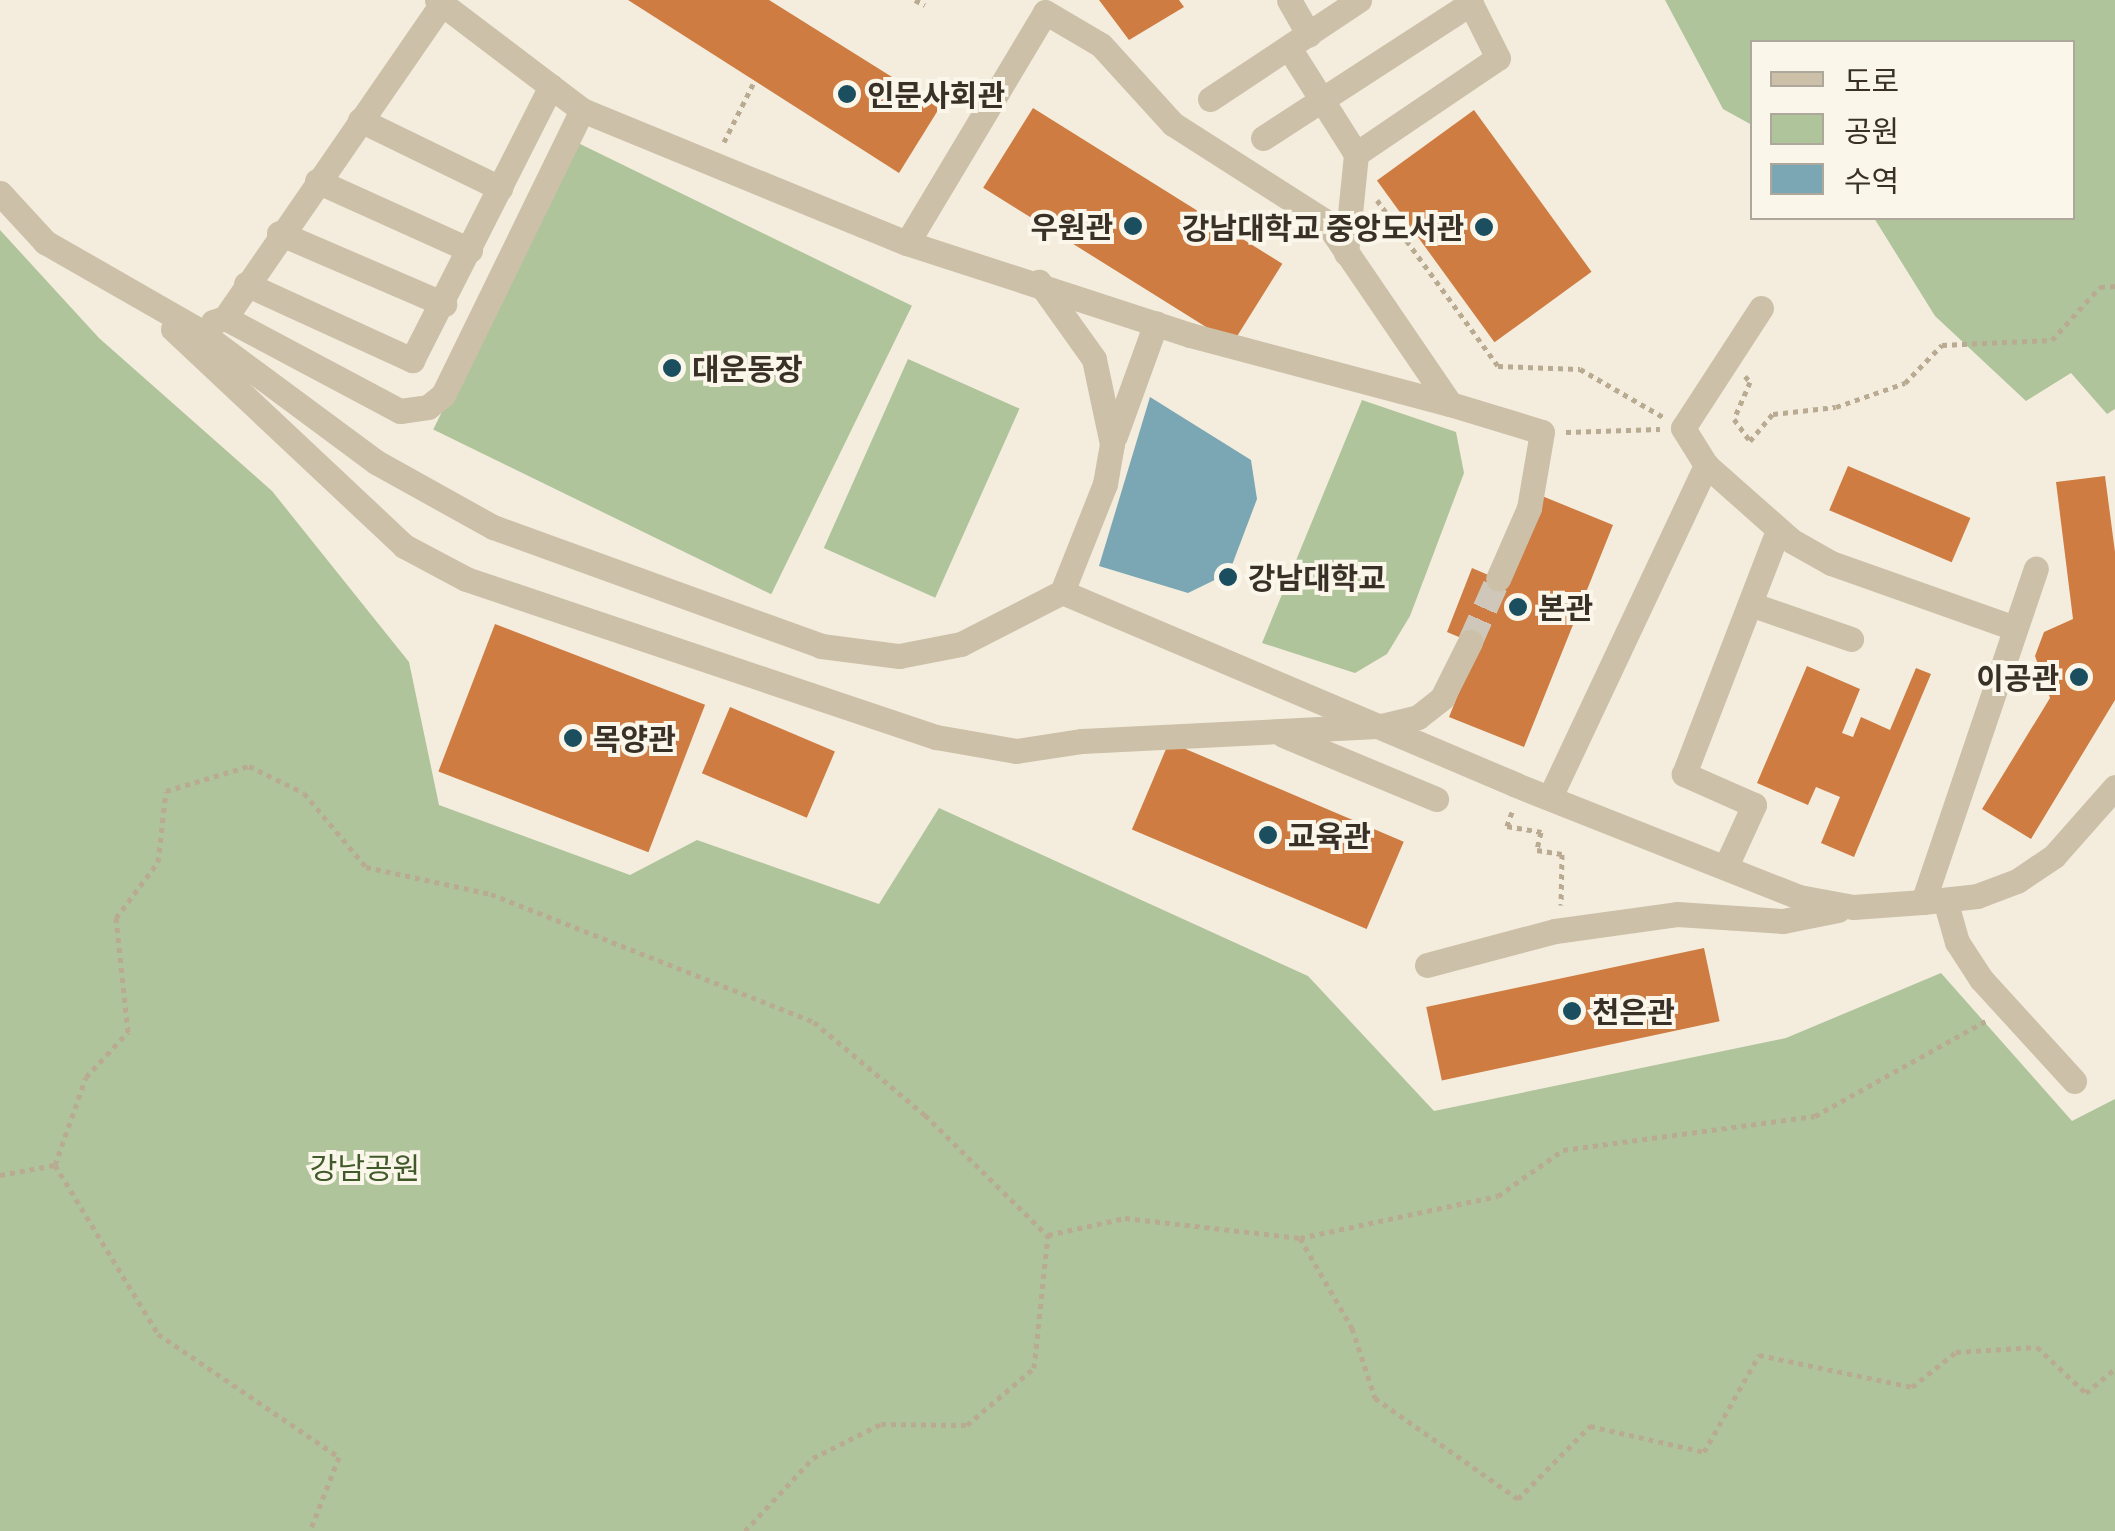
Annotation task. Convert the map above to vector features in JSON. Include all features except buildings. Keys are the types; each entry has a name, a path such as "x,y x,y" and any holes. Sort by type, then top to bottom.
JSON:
{"lane":[{"path":"1289,0 1299,41 1323,100 1355,161 1346,253"},
{"path":"1210,99 1360,0"},
{"path":"195,328 225,318 439,2 582,110 907,243 1039,282 1156,323 1542,432 1529,508 1498,579"},
{"path":"1263,138 1470,2 1498,58 1355,161"},
{"path":"907,243 1045,12 1101,46 1174,124 1326,222 1450,404"},
{"path":"246,284 412,360 444,304 552,86"},
{"path":"225,318 400,411 428,407 444,395 582,110"},
{"path":"360,120 500,188"},
{"path":"317,181 470,250"},
{"path":"0,193 45,242 143,302 195,328 376,462 493,527 822,646 899,656 961,644 1062,592 1156,323"},
{"path":"280,233 444,304"},
{"path":"1039,282 1094,359 1112,444"},
{"path":"143,302 404,546 466,579 936,737 1016,752 1082,741 1382,726 1418,717 1442,698 1470,642"},
{"path":"1762,308 1683,428 1706,465 1778,531 1831,562 2015,628"},
{"path":"1550,797 1706,465"},
{"path":"1727,864 1754,805 1684,774 1778,531"},
{"path":"2036,569 1934,901 1957,942 2008,1008 2074,1081"},
{"path":"1062,592 1550,797 1727,864 1799,896 1853,907"},
{"path":"1750,604 1851,639"},
{"path":"1279,733 1436,799"},
{"path":"1428,965 1562,930 1678,914 1784,922 1853,907 1934,901 2017,881 2054,856 2115,787"}],"path":[{"path":"915,0 925,5"},
{"path":"713,165 754,82"},
{"path":"1355,161 1498,366 1580,369 1683,428"},
{"path":"1730,358 1750,382 1734,420 1750,441 1774,414 1836,407 1905,383 1942,345 2052,340 2100,287 2115,286"},
{"path":"1542,432 1683,428"},
{"path":"55,1165 86,1077 128,1032 116,918 158,862 166,792 249,766 304,793 366,867 491,894 814,1022 925,1114 1048,1236"},
{"path":"1499,804 1513,810 1507,826 1541,832 1538,850 1562,854 1562,930"},
{"path":"1048,1236 1125,1218 1300,1238 1498,1196 1564,1150 1815,1116 2008,1008"},
{"path":"0,1176 55,1165"},
{"path":"55,1165 158,1334 340,1457 310,1531"},
{"path":"745,1531 813,1458 881,1424 968,1425 1034,1368 1048,1236"},
{"path":"1300,1238 1352,1328 1375,1398 1518,1499 1590,1426 1704,1452 1759,1355 1912,1386 1956,1352 2037,1347 2086,1394 2115,1369"}],"green space":[{"path":"1665,0 2115,0 2115,409 2107,414 2071,373 2026,401 1935,316 1875,220 2075,220 2075,40 1750,40 1750,124 1723,109"},
{"name":"대운동장","path":"574,141 912,306 771,594 433,430"},
{"name":"강남공원","path":"0,230 99,338 272,491 409,662 439,805 630,875 697,840 879,904 939,808 1308,976 1434,1111 1786,1038 1941,973 2072,1121 2115,1099 2115,1531 0,1531"},
{"path":"908,359 1019,409 935,598 824,548"},
{"path":"1362,400 1456,432 1464,473 1410,616 1387,654 1355,673 1262,643"}],"water":[{"path":"1150,397 1251,460 1257,499 1229,573 1188,593 1099,566"}],"tunnel":[{"path":"1470,642 1498,579"}],"place":[{"name":"인문사회관","path":"847,94"},
{"name":"우원관","path":"1133,226"},
{"name":"강남대학교 중앙도서관","path":"1484,227"},
{"name":"대운동장","path":"672,368"},
{"name":"강남대학교","path":"1228,577"},
{"name":"본관","path":"1518,607"},
{"name":"이공관","path":"2079,677"},
{"name":"목양관","path":"573,738"},
{"name":"교육관","path":"1268,835"},
{"name":"천은관","path":"1572,1011"}]}
